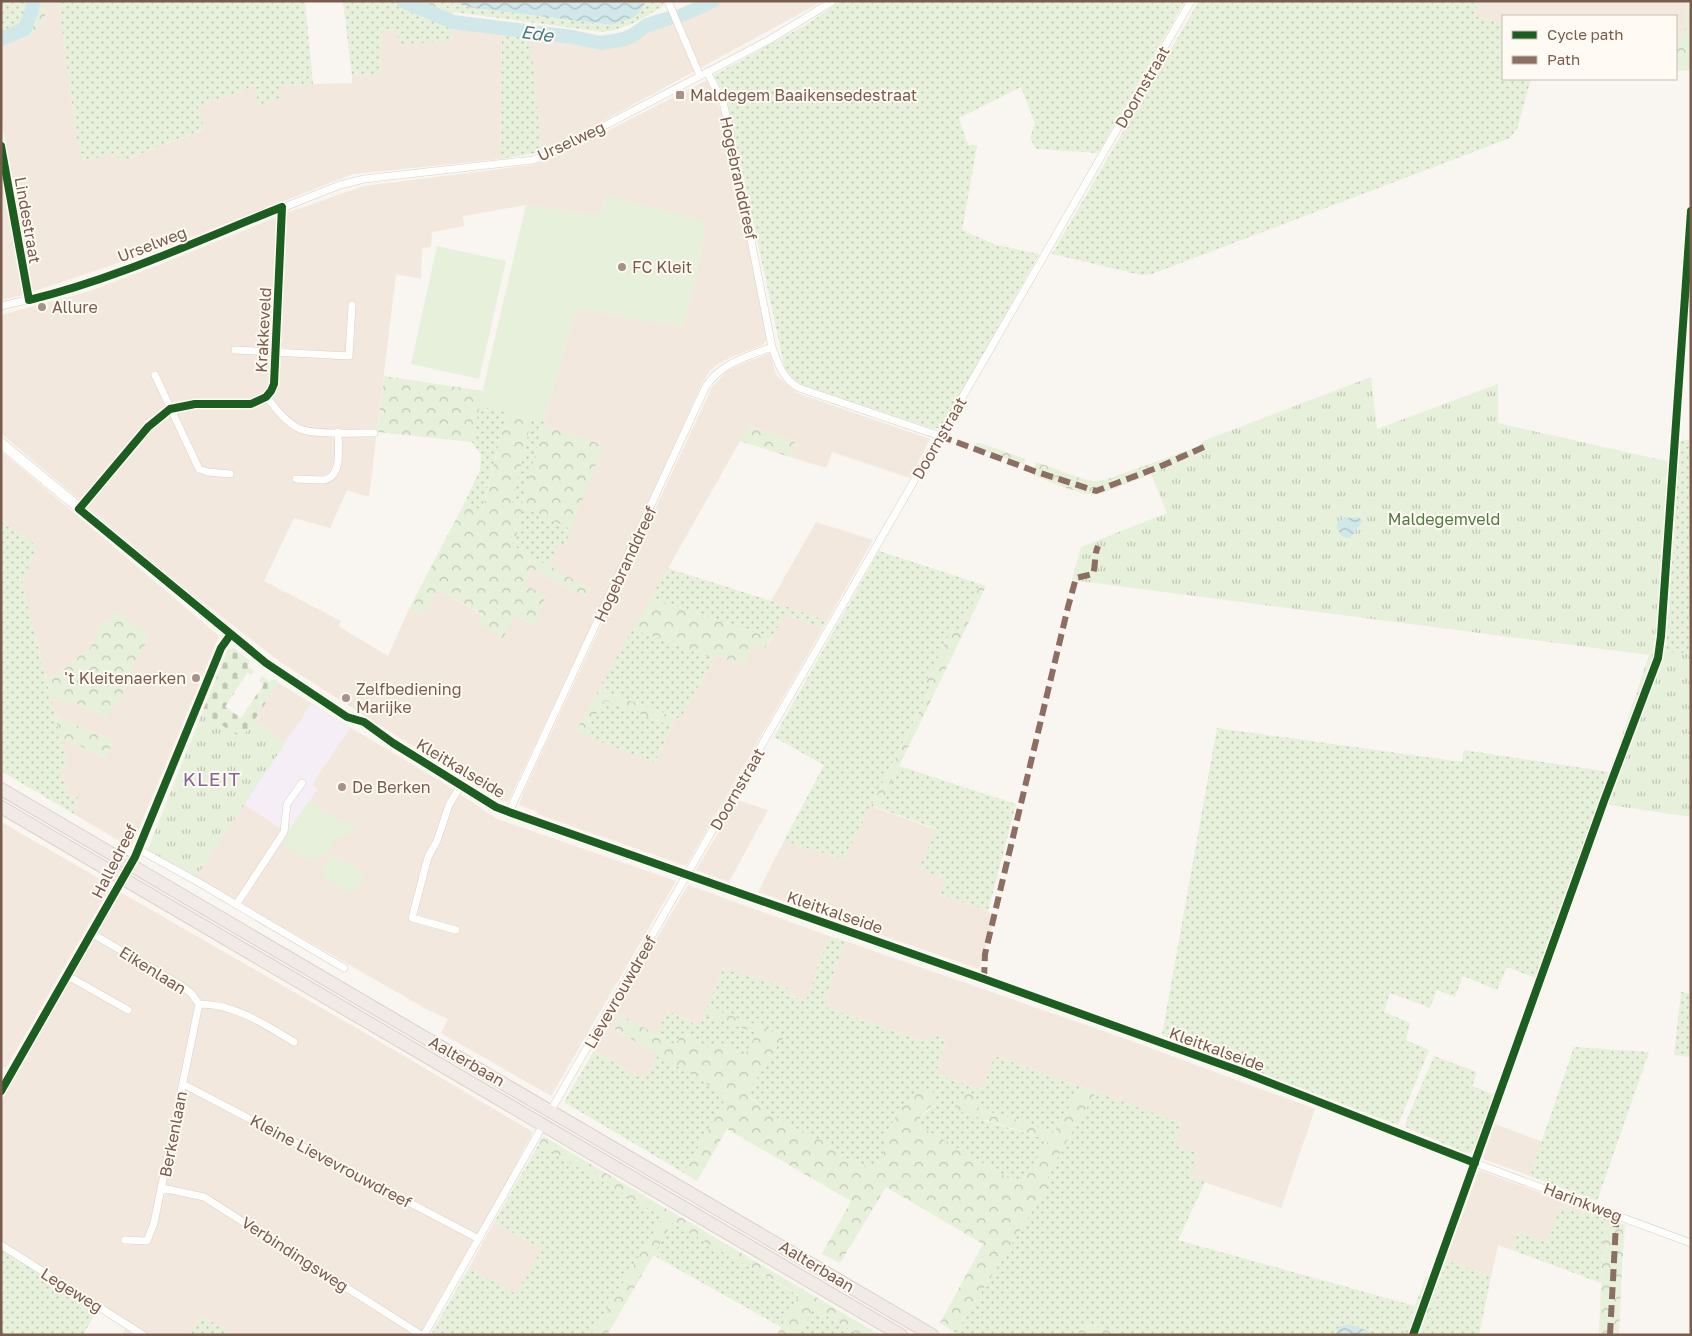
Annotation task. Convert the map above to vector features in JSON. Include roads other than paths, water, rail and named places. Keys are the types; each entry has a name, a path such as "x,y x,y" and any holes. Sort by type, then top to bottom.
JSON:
{"highway":[{"name":"Aalterbaan","path":"1,788 932,1335"},
{"name":"Aalterbaan","path":"1,807 901,1335"}],"street":[{"name":"Hogebranddreef","path":"668,1 704,74 723,102 772,347 782,373 787,380 799,388 940,436"},
{"name":"Urselweg","path":"1,306 52,294 128,269 322,191 364,179 533,160 556,151 769,40 833,1"},
{"name":"Doornstraat","path":"688,874 1191,1"},
{"name":"Lindestraat","path":"1,146 29,300"},
{"name":"Krakkeveld","path":"170,408 195,404 251,404 266,397 271,391 274,384 276,352 282,207"},
{"name":"Krakkeveld","path":"235,350 349,356 352,304"},
{"name":"Hogebranddreef","path":"509,812 705,388 713,376 724,367 772,347"},
{"path":"155,375 199,469 208,472 230,474"},
{"path":"266,397 289,422 300,430 374,434"},
{"path":"79,509 148,427 170,408"},
{"path":"296,479 328,480 334,476 338,432"},
{"name":"Kleitkalseide","path":"1,443 266,663 347,717 364,722 393,743 496,807 1240,1071 1475,1163"},
{"name":"Halledreef","path":"1,1091 131,864 222,648 231,634"},
{"path":"236,905 284,832 288,804 302,783"},
{"path":"456,930 412,918 428,857 437,841 449,805 461,785"},
{"path":"138,849 344,968"},
{"name":"Lievevrouwdreef","path":"551,1110 688,874"},
{"name":"Eikenlaan","path":"91,933 180,984 199,1004 229,1008 248,1014 294,1042"},
{"path":"68,976 128,1010"},
{"name":"Berkenlaan","path":"125,1240 148,1241 154,1223 199,1004"},
{"name":"Kleine Lievevrouwdreef","path":"183,1084 478,1240"},
{"path":"423,1335 543,1125"},
{"path":"1413,1335 1475,1163"},
{"name":"Harinkweg","path":"1475,1163 1691,1243"},
{"name":"Verbindingsweg","path":"162,1188 204,1196 423,1335"},
{"name":"Legeweg","path":"1,1245 143,1335"}],"water":[{"path":"448,1 646,1 634,17 612,25 473,8"},
{"path":"1358,517 1363,521 1349,539 1342,536 1336,527 1338,522 1345,518"},
{"path":"1349,1324 1366,1330 1373,1335 1336,1335 1339,1327"}],"waterway":[{"name":"Ede","path":"1,39 25,29 32,10 33,1"},
{"name":"Ede","path":"403,1 453,22 573,37 601,43 624,39 647,25 670,18"},
{"name":"Ede","path":"678,17 713,1"}],"place":[{"name":"Maldegem Baaikensedestraat","path":"680,95"},
{"name":"FC Kleit","path":"622,267"},
{"name":"Allure","path":"42,307"},
{"name":"'t Kleitenaerken","path":"196,678"},
{"name":"Zelfbediening Marijke","path":"346,698"},
{"name":"De Berken","path":"342,787"}],"district":[{"name":"KLEIT","path":"212,779"}],"park label":[{"name":"Maldegemveld","path":"1444,519"}]}
